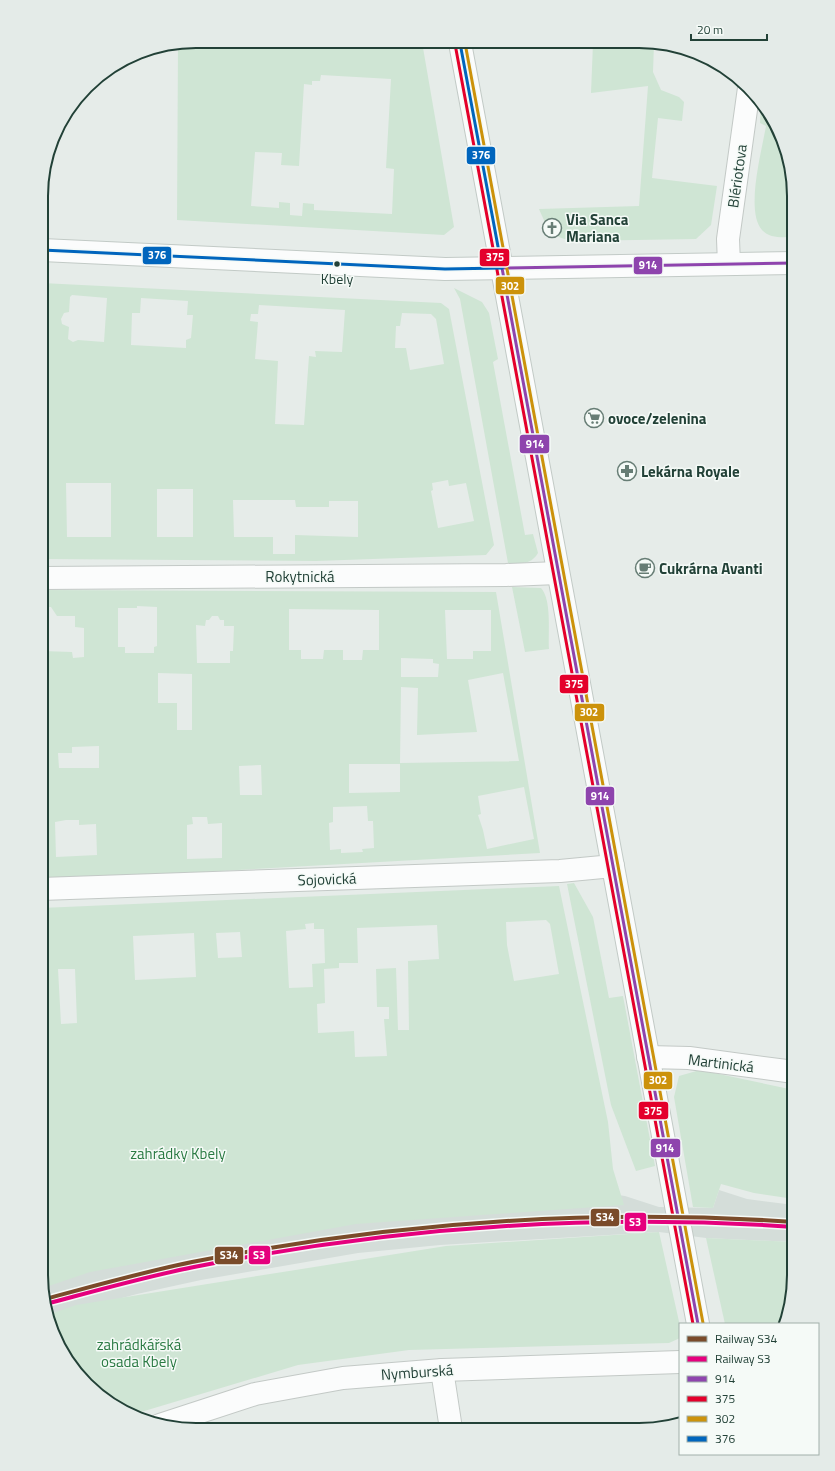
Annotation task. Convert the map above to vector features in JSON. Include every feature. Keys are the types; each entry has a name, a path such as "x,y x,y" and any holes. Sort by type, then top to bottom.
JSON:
{"street":[{"path":"461,48 698,1323"},
{"name":"Blériotova","path":"729,264 728,239 748,96"},
{"path":"48,250 439,269 787,263"},
{"name":"Rokytnická","path":"48,578 498,575 558,573"},
{"name":"Sojovická","path":"48,889 560,870 613,866"},
{"name":"Martinická","path":"648,1057 689,1058 787,1071"},
{"name":"Nymburská","path":"172,1421 255,1394 343,1378 442,1370 550,1365 679,1362"},
{"path":"442,1370 450,1423"}],"shaded area":[{"path":"719,1190 747,1199 787,1204 787,1242 706,1238 659,1232 440,1245 358,1253 201,1280 137,1294 54,1316 49,1294 48,1279 194,1243 605,1193 625,1196 659,1207 713,1208"}],"green space":[{"path":"423,48 454,227 444,235 177,220 178,49","holes":["321,75 391,79 386,168 394,169 392,214 314,210 314,204 303,203 302,216 290,215 290,203 279,202 279,208 251,206 255,152 282,153 281,165 299,166 304,84 312,85 312,81 320,81"]},
{"path":"593,48 654,49 653,72 661,90 679,97 684,102 682,121 658,118 652,178 717,186 711,225 696,239 575,241 561,238 548,228 539,209 639,206 648,86 591,93"},
{"path":"761,112 772,130 782,158 787,186 787,237 777,237 765,233 757,221 755,209 756,180 766,126 760,123"},
{"path":"48,283 441,303 449,309 494,545 486,555 316,561 48,559","holes":["72,295 107,298 104,342 78,340 73,342 68,339 69,327 62,324 61,319 64,313 69,312 70,297","141,298 188,301 187,315 193,315 191,338 186,340 186,348 131,345 132,313 140,313","259,305 345,310 342,352 315,351 316,357 309,356 304,425 275,424 278,361 255,359 258,322 250,321 251,314 258,314","402,313 431,314 436,319 444,364 410,370 406,348 395,348 396,326 400,326","448,480 449,486 466,483 474,521 438,528 431,491 433,490 432,483","66,483 111,483 111,537 67,537","157,489 193,489 193,537 157,537","233,500 295,500 296,507 329,507 329,501 358,501 358,537 295,535 295,554 273,554 273,537 234,537"]},
{"path":"454,288 482,302 489,313 498,359 493,362 525,535 533,534 538,553 529,562 517,564 508,563 460,299"},
{"path":"512,587 541,588 544,593 547,600 549,617 549,649 525,652"},
{"path":"48,590 496,592 540,853 48,881 48,651 72,652 73,658 84,657 84,628 75,627 75,616 57,616 51,607 48,607","holes":["137,606 157,607 157,646 154,647 154,653 125,653 125,647 118,647 118,608 137,608","289,609 379,610 379,650 363,650 362,660 343,660 343,650 324,650 323,659 301,659 301,650 289,650","445,610 491,610 491,651 473,651 473,659 447,659","212,616 218,616 220,620 224,620 224,626 234,626 233,651 230,651 230,663 197,663 196,625 205,626 206,620 209,620","401,658 433,659 433,663 439,664 438,677 401,677","158,673 192,674 192,730 177,730 177,703 158,703","503,673 519,761 400,763 401,687 418,688 417,735 477,732 468,680","99,746 99,768 59,768 58,753 72,753 72,747","349,764 400,764 400,792 349,793","261,765 262,795 240,795 239,766","524,787 534,839 487,849 478,815 481,814 478,796","367,806 368,821 373,821 374,848 362,849 363,852 341,853 341,849 330,850 329,823 333,822 333,807","192,817 207,817 208,824 222,823 222,858 187,859 187,825 193,824","79,820 79,825 96,824 97,855 56,857 55,822"]},
{"path":"574,883 593,917 609,998 623,996 655,1166 636,1171 611,1105 567,884"},
{"name":"zahrádky Kbely","path":"559,886 608,1122 613,1169 624,1205 356,1224 90,1272 48,1286 48,908","holes":["546,920 550,924 559,974 514,981 507,945 506,922","314,923 314,929 324,929 325,963 312,964 313,987 289,988 286,931 306,929 305,924","437,925 439,959 408,961 409,1030 398,1030 396,968 376,969 377,1007 389,1007 389,1019 384,1019 387,1056 355,1057 354,1031 318,1033 317,1004 325,1003 324,969 339,968 339,963 358,963 357,928","240,932 242,957 218,958 216,933","194,933 196,977 135,980 133,936","58,969 75,969 77,1023 61,1024"]},
{"path":"700,1070 787,1089 787,1198 754,1193 721,1184 713,1208 693,1207 674,1097 679,1076"},
{"name":"zahrádkářská osada Kbely","path":"659,1232 679,1323 679,1338 669,1343 409,1350 298,1365 140,1412 114,1398 91,1380 73,1357 63,1341 53,1313 76,1305 446,1246"},
{"path":"706,1238 787,1242 787,1285 779,1323 725,1323"}],"rail line":[{"name":"S34","path":"50,1298 192,1262 341,1237 416,1229 492,1222 567,1218 719,1218 787,1222"},
{"name":"S3","path":"51,1303 194,1267 342,1242 417,1234 492,1227 568,1223 719,1223 787,1227"}],"transit line":[{"name":"375","path":"456,48 693,1323"},
{"name":"376","path":"461,48 502,268"},
{"name":"302","path":"466,48 703,1323"},
{"name":"376","path":"48,250 445,269 502,268"},
{"name":"914","path":"502,268 787,263"},
{"name":"914","path":"502,268 698,1323"}],"place":[{"name":"Via Sanca Mariana","path":"552,228"},
{"name":"Kbely","path":"337,264"},
{"name":"ovoce/zelenina","path":"594,418"},
{"name":"Lekárna Royale","path":"627,471"},
{"name":"Cukrárna Avanti","path":"645,568"}]}
